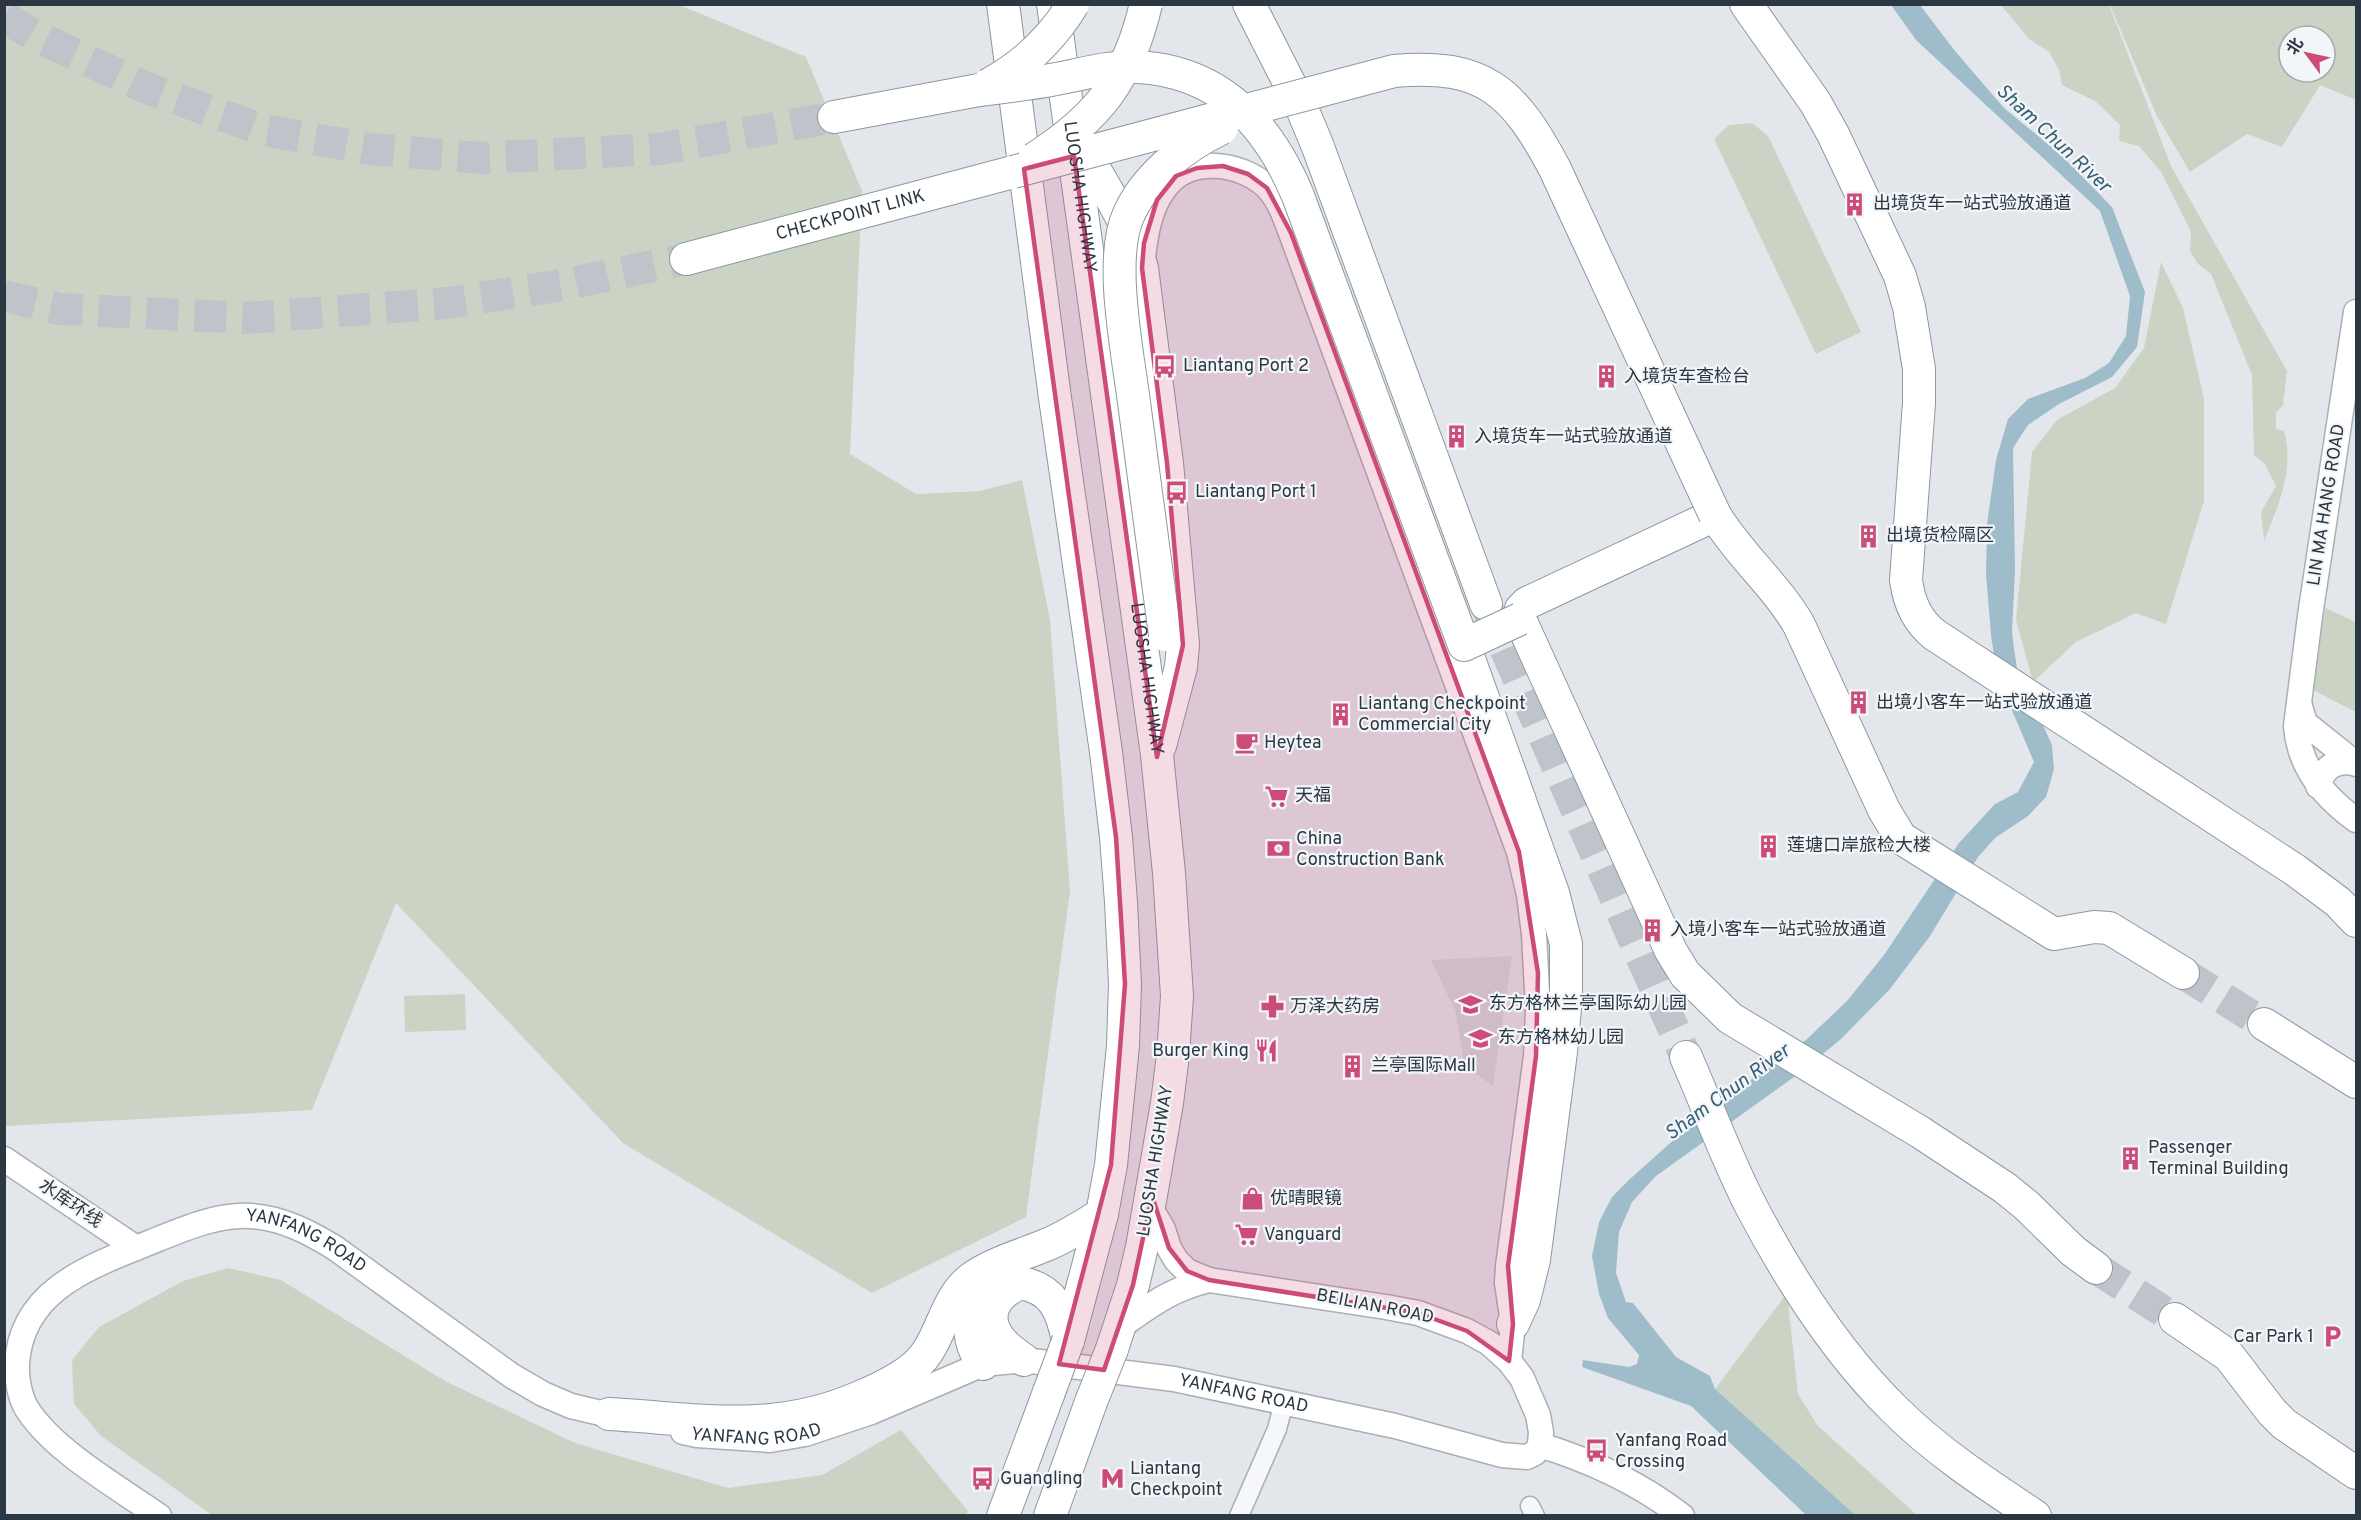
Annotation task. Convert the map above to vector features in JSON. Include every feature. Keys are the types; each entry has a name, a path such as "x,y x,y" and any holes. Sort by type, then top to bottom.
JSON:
{"highway":[{"path":"1002,1515 1068,1341 1102,1214 1111,1165 1123,1046 1125,984 1116,837 1003,4"},
{"name":"LUOSHA HIGHWAY","path":"1050,1515 1117,1337 1133,1285 1150,1207 1167,1103 1177,996 1157,755 1053,4"},
{"path":"979,90 1026,60 1048,38 1073,4"},
{"path":"1013,172 1066,138 1103,100 1118,80 1130,56 1146,4"},
{"path":"1249,4 1300,106 1326,166 1486,604"},
{"path":"1746,4 1815,102 1833,134 1900,276 1909,307 1920,369 1906,580 1917,617 1935,635 2295,870 2338,902 2356,921"},
{"path":"834,117 1086,72 1137,67 1184,76 1207,85 1233,102 1255,122 1278,154 1298,196 1464,645 1553,893 1566,944 1566,997 1534,1260 1524,1300 1513,1324"},
{"path":"1172,704 1125,326 1119,259 1121,238 1128,216 1152,179 1168,163 1208,135 1278,103 1394,71 1421,68 1446,69 1470,75 1494,88 1515,107 1539,139 1715,515 1736,546 1780,596 1799,625 1884,810 1901,838 2050,932 2058,935 2094,927 2109,928 2183,973"},
{"name":"CHECKPOINT LINK","path":"686,259 1278,103"},
{"path":"1069,119 1083,150 1121,213 1134,240 1142,268 1167,463 1182,645 1181,667 1157,755"},
{"path":"1715,515 1527,603 1521,609 1520,619 1671,951 1686,974 1730,1018 1920,1132 2015,1195 2073,1251 2096,1268"},
{"path":"1464,645 1520,619"},
{"path":"2264,1024 2356,1082"},
{"path":"1686,1057 1751,1206 1782,1262 1837,1344 1893,1408 1925,1437 1956,1462 2036,1515"},
{"path":"983,1365 974,1352 970,1326 979,1301 986,1292 999,1283 1056,1261 1075,1249 1086,1239 1102,1214"},
{"path":"609,1414 754,1422 814,1414 854,1400 887,1385 917,1365 927,1352 956,1297 969,1280 994,1266 1069,1234 1102,1214"},
{"path":"1024,1360 999,1339 992,1327 992,1309 1000,1295 1009,1288 1021,1283 1043,1290 1053,1299 1063,1318 1068,1341"},
{"path":"2175,1319 2229,1356 2272,1413 2284,1424 2356,1473"}],"street":[{"path":"1142,268 1146,236 1157,200 1166,186 1186,171 1209,166 1236,169 1256,178 1275,197 1292,233 1519,852 1534,934 1538,1010 1536,1056 1508,1266 1507,1283 1513,1324 1509,1361"},
{"name":"LIN MA HANG ROAD","path":"2356,312 2298,697 2296,726 2298,744 2309,772 2318,786 2336,805 2356,820"},
{"name":"LIN MA HANG ROAD","path":"2298,697 2300,712 2306,723 2356,764"},
{"path":"2318,786 2326,769 2332,765 2341,762 2356,764"},
{"name":"水库环线","path":"4,1159 136,1248"},
{"name":"BEILIAN ROAD","path":"1150,1207 1163,1229 1169,1248 1176,1260 1188,1271 1209,1280 1418,1313 1467,1331 1489,1343 1509,1361 1526,1385 1538,1415 1541,1432 1540,1446"},
{"name":"YANFANG ROAD","path":"159,1515 74,1456 27,1410 16,1375 18,1344 33,1310 53,1290 81,1272 191,1226 219,1218 251,1216 278,1221 308,1231 512,1376 543,1394 571,1406 697,1435 770,1440 805,1434 844,1423 983,1365 1024,1360 1174,1379 1395,1426 1502,1455 1527,1457 1535,1454 1540,1446"},
{"name":"BEILIAN ROAD","path":"1117,1337 1168,1293 1209,1280"},
{"path":"1239,1515 1277,1429 1284,1402"},
{"path":"1540,1446 1578,1456 1632,1481 1682,1515"}],"highlighted area":[{"path":"1074,156 1157,757 1183,645 1167,463 1142,268 1144,243 1157,200 1176,176 1197,168 1223,166 1248,174 1267,188 1291,233 1519,852 1538,973 1536,1056 1508,1266 1513,1324 1509,1361 1467,1331 1418,1313 1209,1280 1187,1271 1169,1248 1152,1196 1133,1285 1104,1370 1059,1364 1111,1165 1125,984 1116,837 1024,169"}],"shaded area":[{"name":"东方格林幼儿园","path":"1512,956 1493,1086 1465,1066 1455,1010 1431,960"}],"green space":[{"path":"5,5 679,5 806,57 862,191 850,454 916,494 980,491 1022,480 1050,620 1070,891 1026,1217 872,1293 623,1143 396,903 312,1110 5,1126"},
{"path":"2001,5 2109,5 2171,166 2287,371 2283,405 2276,413 2276,429 2284,431 2287,445 2286,473 2279,501 2264,541 2261,512 2276,486 2265,464 2254,455 2252,375 2211,274 2198,264 2190,251 2191,232 2161,172 2139,146 2119,141 2120,125 2095,101 2062,85 2059,70 2049,52 2029,39"},
{"path":"2110,5 2356,5 2356,100 2320,85 2282,147 2247,134 2190,172 2157,116"},
{"path":"1752,123 1768,136 1861,332 1816,354 1714,139 1729,125"},
{"path":"2161,262 2183,308 2204,399 2204,501 2166,624 2136,613 2076,642 2033,682 2016,620 2032,452 2057,420 2115,388 2144,348"},
{"path":"2325,608 2356,622 2356,712 2313,690"},
{"path":"465,994 466,1030 405,1032 404,996"},
{"path":"228,1268 281,1280 445,1381 575,1443 728,1488 822,1475 901,1430 968,1511 966,1516 212,1515 101,1436 74,1404 72,1360 99,1327 183,1281"},
{"path":"1787,1293 1798,1394 1818,1426 1917,1515 1850,1515 1715,1389"}],"water":[{"path":"1891,5 1920,5 1955,51 2004,108 2061,155 2112,207 2145,292 2137,347 2112,377 2059,404 2028,425 2013,448 2015,570 2012,632 2017,668 2052,745 2054,769 2046,797 2028,816 1995,838 1978,857 1930,936 1890,989 1841,1039 1801,1072 1656,1176 1632,1202 1619,1232 1616,1273 1626,1302 1633,1303 1676,1357 1710,1376 1715,1389 1855,1515 1806,1515 1691,1406 1582,1367 1583,1360 1629,1367 1637,1364 1639,1355 1608,1318 1599,1294 1592,1256 1599,1222 1612,1197 1697,1119 1807,1039 1847,1001 1884,955 1959,843 1995,804 2018,792 2034,762 1997,675 1991,635 1986,575 1987,524 1996,460 2008,419 2028,399 2085,378 2109,363 2126,336 2130,296 2100,211 1916,40"}],"tunnel":[{"path":"4,17 32,34 144,87 263,130 370,149 481,158 660,149 834,117"},
{"path":"4,296 60,309 248,318 447,303 563,285 686,259"},
{"path":"1486,605 1686,1057"},
{"path":"2183,973 2264,1024"},
{"path":"2096,1268 2175,1319"}],"place":[{"name":"出境货车一站式验放通道","path":"1855,204"},
{"name":"Liantang Port 2","path":"1165,366"},
{"name":"入境货车查检台","path":"1606,377"},
{"name":"入境货车一站式验放通道","path":"1456,437"},
{"name":"Liantang Port 1","path":"1177,492"},
{"name":"出境货检隔区","path":"1868,536"},
{"name":"出境小客车一站式验放通道","path":"1858,703"},
{"name":"Liantang Checkpoint Commercial City","path":"1340,714"},
{"name":"Heytea","path":"1246,743"},
{"name":"天福","path":"1277,796"},
{"name":"莲塘口岸旅检大楼","path":"1769,846"},
{"name":"China Construction Bank","path":"1278,849"},
{"name":"入境小客车一站式验放通道","path":"1652,930"},
{"name":"东方格林兰亭国际幼儿园","path":"1471,1004"},
{"name":"万泽大药房","path":"1272,1007"},
{"name":"东方格林幼儿园","path":"1480,1038"},
{"name":"Burger King","path":"1267,1051"},
{"name":"兰亭国际Mall","path":"1353,1066"},
{"name":"Passenger Terminal Building","path":"2130,1158"},
{"name":"优晴眼镜","path":"1252,1199"},
{"name":"Vanguard","path":"1246,1235"},
{"name":"Car Park 1","path":"2332,1337"},
{"name":"Yanfang Road Crossing","path":"1597,1451"},
{"name":"Guangling","path":"982,1479"},
{"name":"Liantang Checkpoint","path":"1112,1479"}],"water label":[{"name":"Sham Chun River","path":"2053,139"},
{"name":"Sham Chun River","path":"1728,1093"}]}
